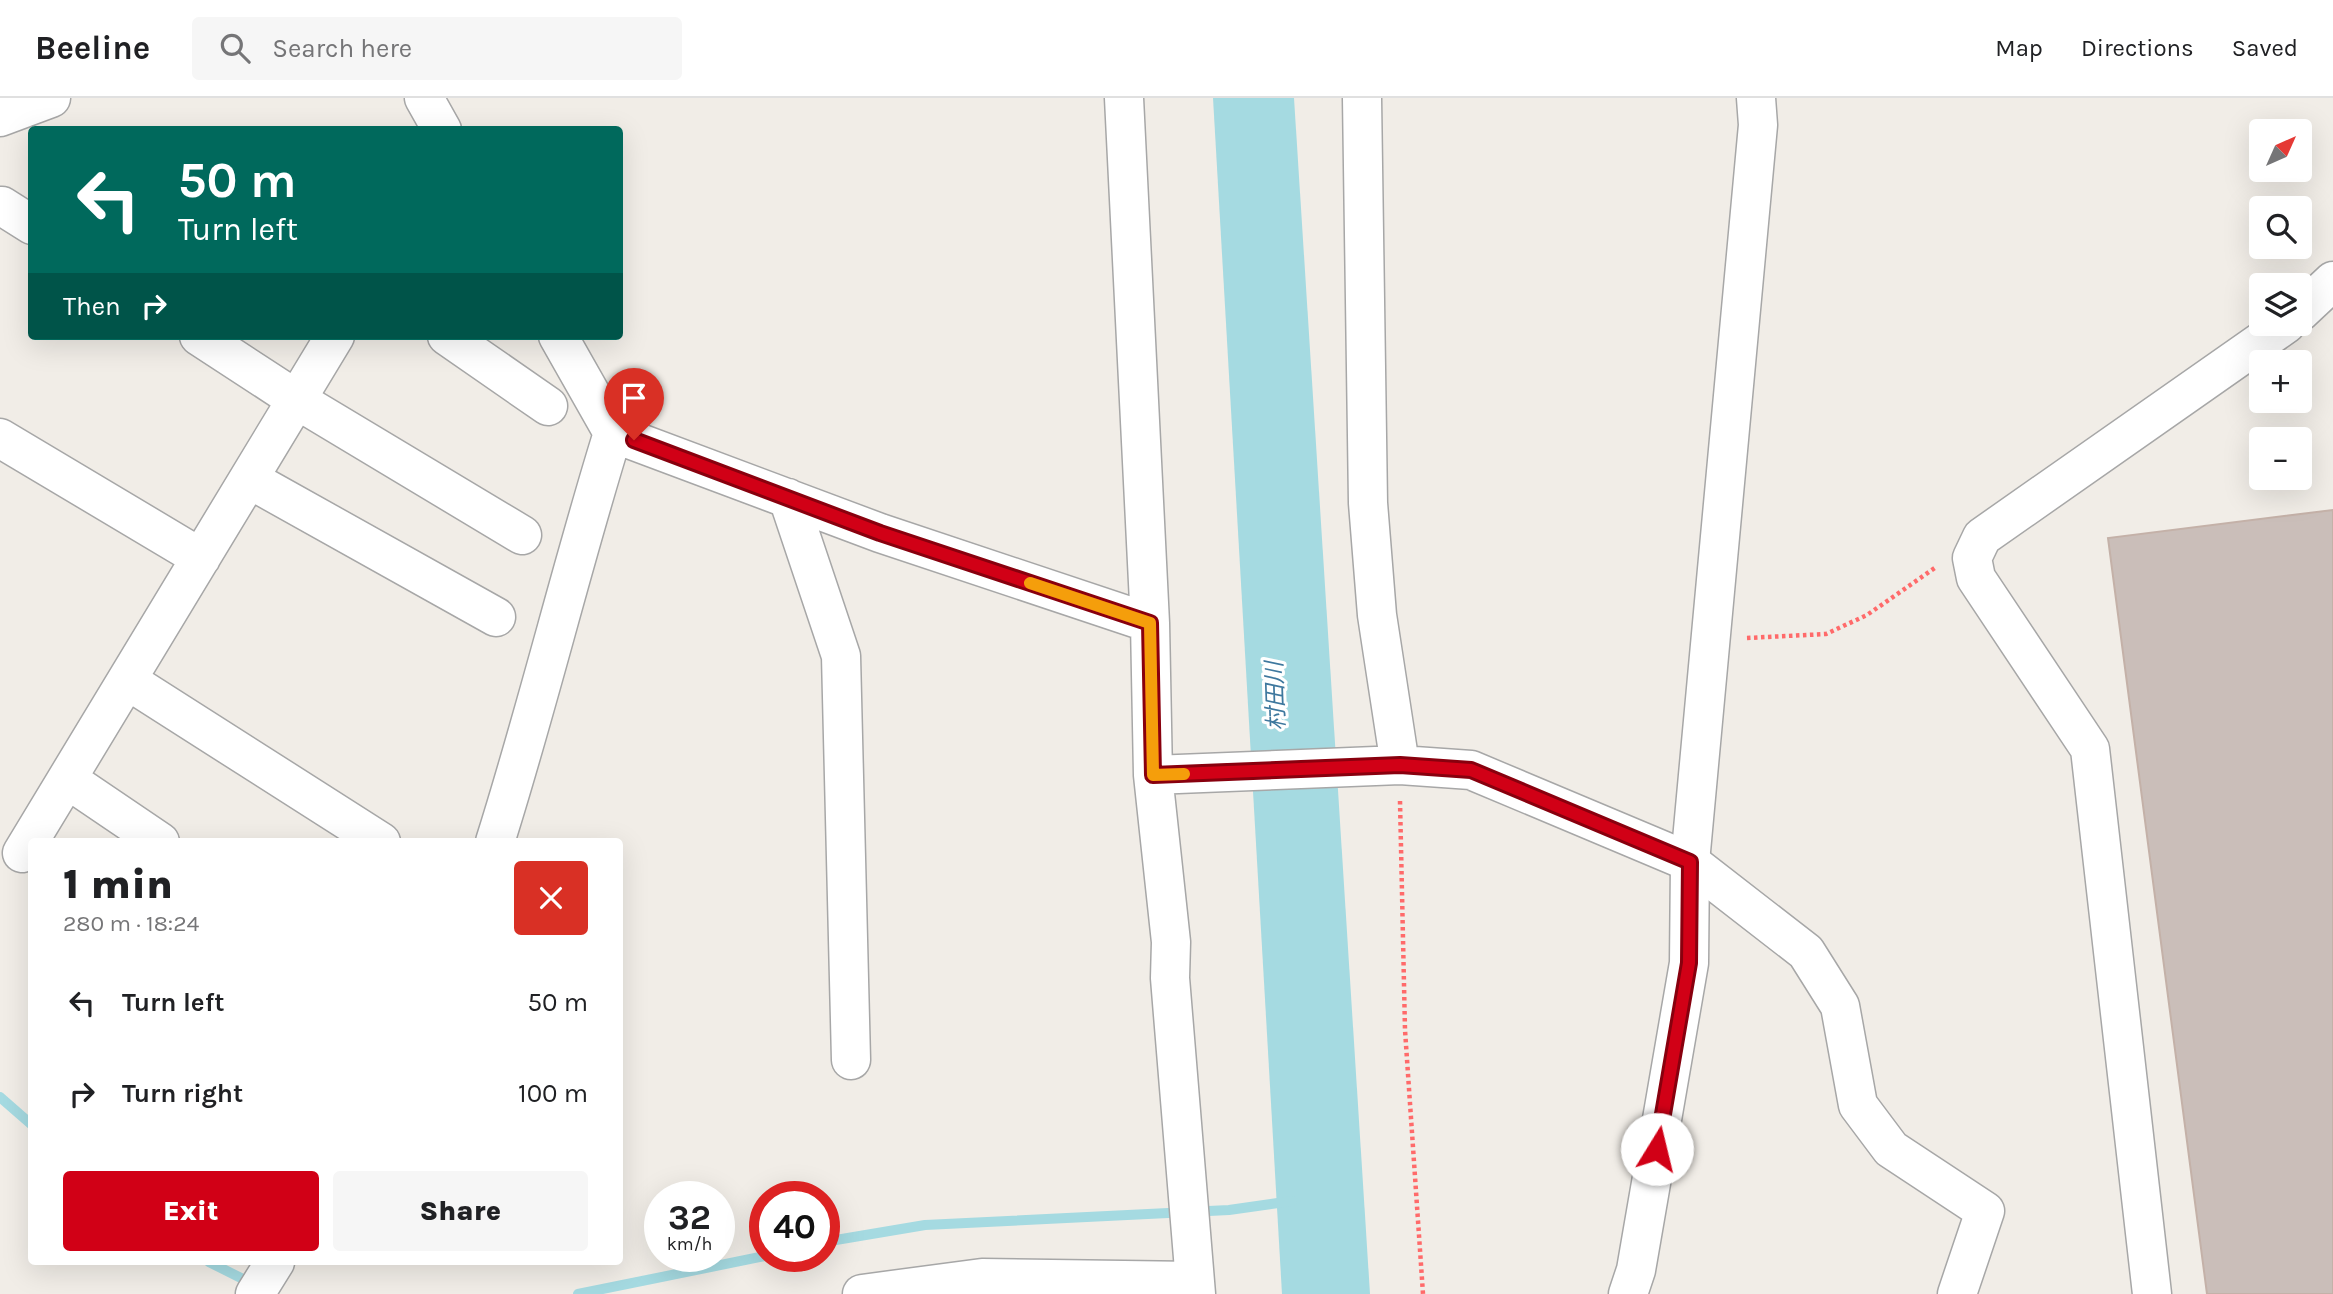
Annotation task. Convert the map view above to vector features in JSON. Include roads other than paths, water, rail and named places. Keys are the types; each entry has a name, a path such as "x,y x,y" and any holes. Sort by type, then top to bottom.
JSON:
{"street":[{"path":"0,117 51,98"},
{"path":"424,98 440,126"},
{"path":"862,1294 982,1278 1195,1287 1170,978 1171,942 1153,775 1150,623 1124,98"},
{"path":"1362,98 1368,503 1377,615 1400,765"},
{"path":"1628,1294 1636,1270 1689,963 1690,862 1756,152 1756,98"},
{"path":"2312,301 2333,281"},
{"path":"2152,1294 2090,749 1976,578 1972,558 1982,537 2269,336"},
{"path":"205,340 297,400 522,535"},
{"path":"18,850 67,779 333,340"},
{"path":"453,340 548,405"},
{"path":"560,340 613,433 880,533 1150,623"},
{"path":"496,838 534,721 583,529 613,433"},
{"path":"0,438 201,558"},
{"path":"249,479 496,617"},
{"path":"789,498 841,656 851,1060"},
{"path":"127,680 375,838"},
{"path":"1153,775 1400,765 1471,770 1690,862 1806,952 1840,1006 1858,1105 1891,1149 1985,1211 1957,1294"},
{"path":"67,779 154,838"},
{"path":"255,1294 273,1265"}],"water":[{"name":"村田川","path":"1213,98 1294,98 1370,1294 1282,1294"}],"waterway":[{"path":"0,1097 28,1122"},
{"path":"840,1239 925,1225 1229,1210 1292,1201"},
{"path":"578,1294 749,1259"},
{"path":"215,1265 253,1284"}]}
